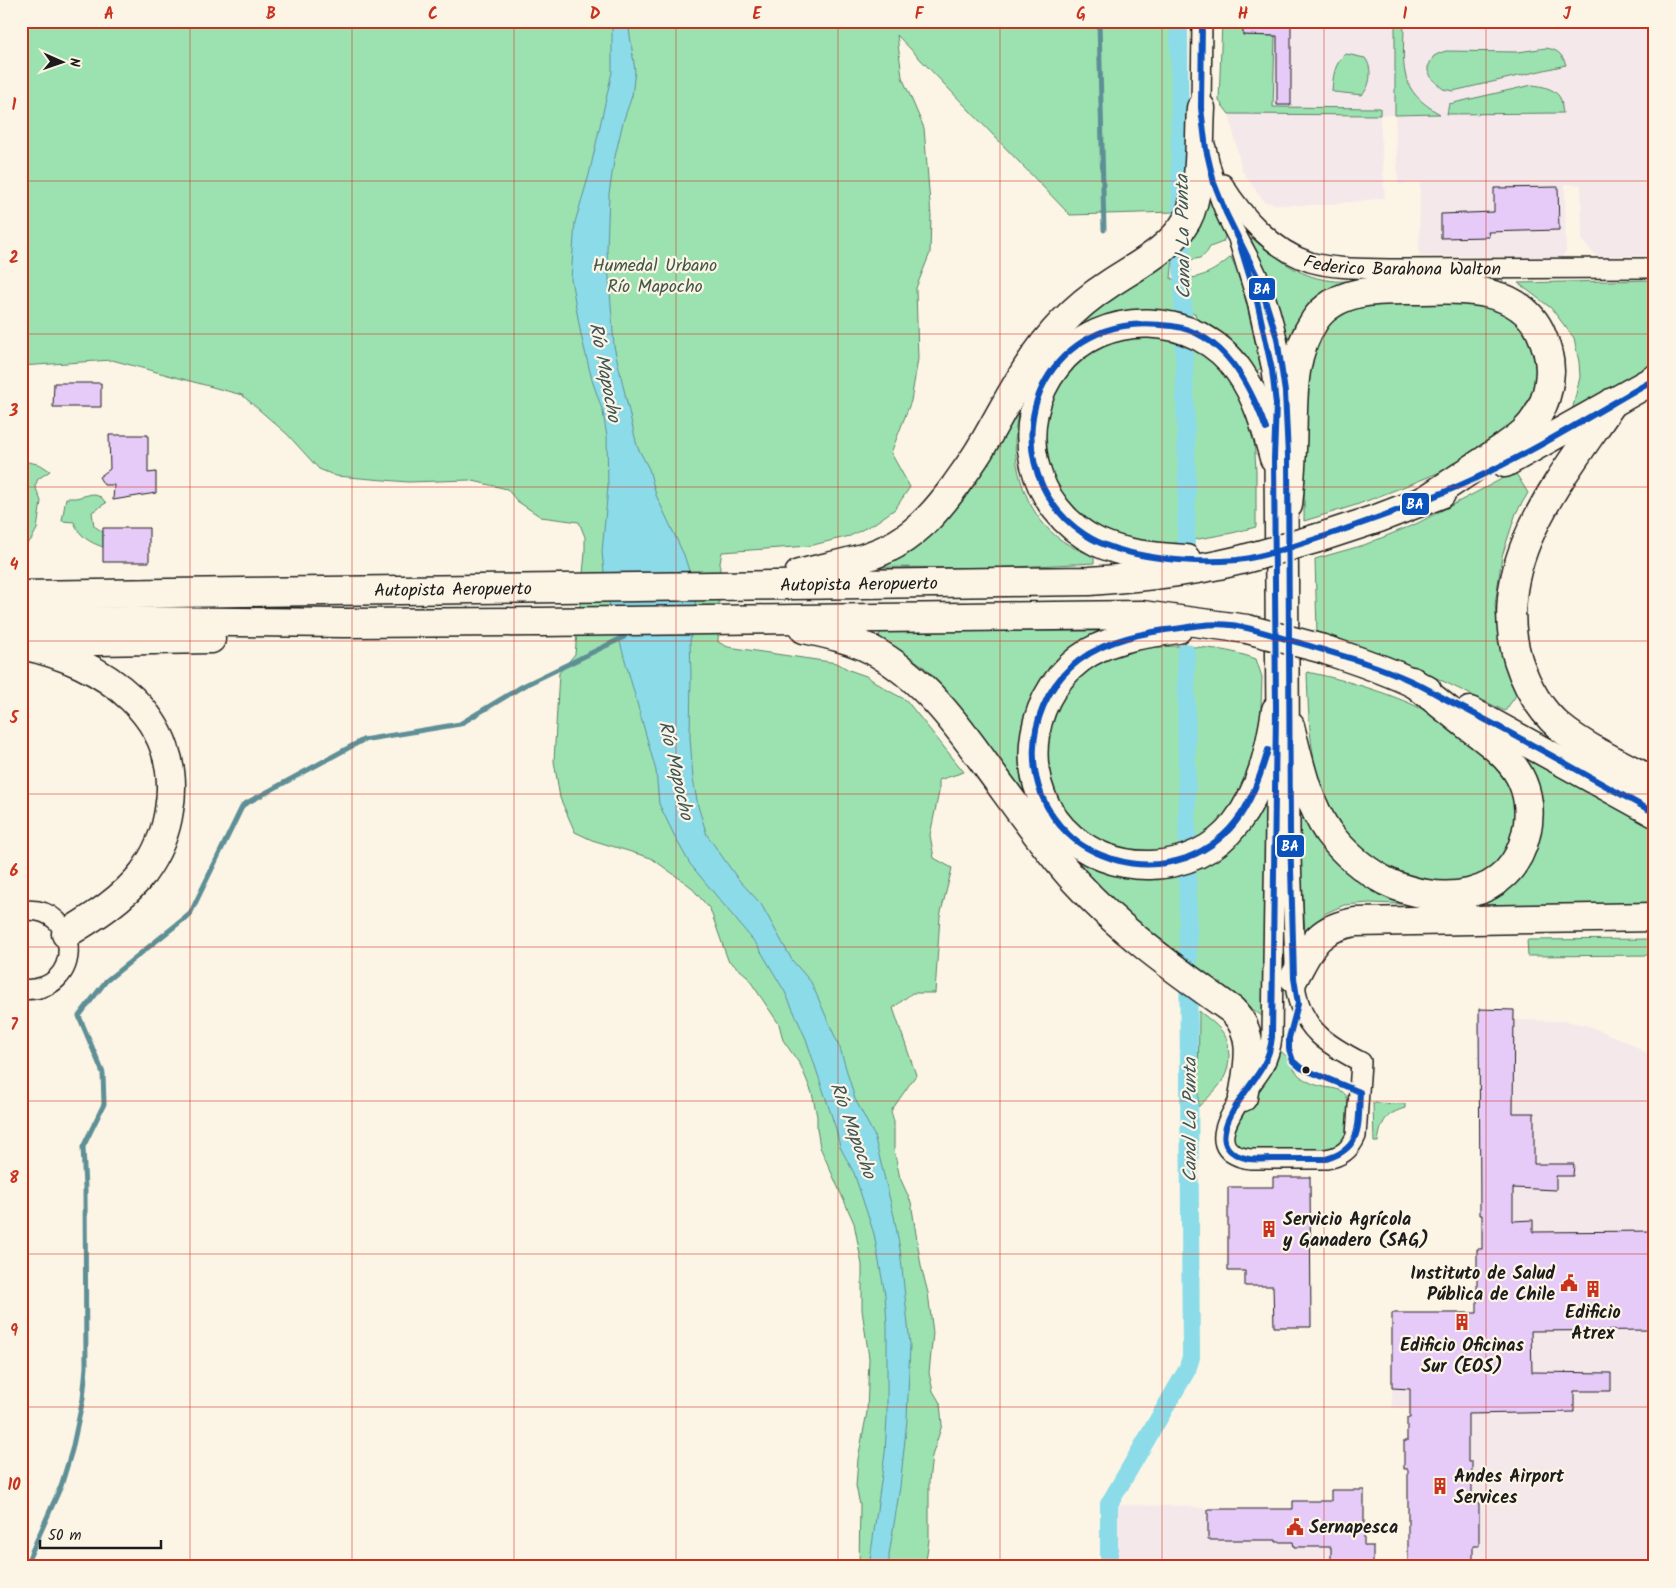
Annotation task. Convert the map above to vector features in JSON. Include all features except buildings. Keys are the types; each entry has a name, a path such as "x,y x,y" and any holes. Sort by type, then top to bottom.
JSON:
{"highway":[{"path":"751,585 862,559 895,544 916,530 933,514 981,448 1016,384 1054,331 1088,300 1155,254 1181,228 1191,209 1197,181 1201,108"},
{"path":"1288,506 1294,387 1298,362 1311,326 1322,312 1345,296 1360,292 1463,289 1492,294 1516,304 1537,326 1544,339 1550,368 1546,398 1540,413 1524,432 1424,501"},
{"path":"1251,557 1210,560 1167,558 1130,553 1096,542 1081,533 1057,511 1040,484 1034,467 1030,434 1036,403 1048,377 1065,355 1090,337 1119,326 1136,324 1169,325 1182,328 1196,334 1221,350 1240,371 1255,399 1274,458"},
{"name":"Autopista Aeropuerto","path":"21,595 1090,581 1164,574 1251,557 1318,538 1424,501 1473,480 1513,459 1655,379"},
{"path":"1613,402 1550,497 1526,543 1518,562 1513,582 1511,603 1512,636 1526,681 1548,715 1571,735 1655,782"},
{"name":"Autopista Aeropuerto","path":"21,622 539,622 1142,615 1219,624 1323,649 1412,681 1655,813"},
{"path":"768,620 854,642 873,651 914,680 955,722 1043,843 1077,883 1122,928 1239,1017 1248,1036 1249,1049 1243,1097"},
{"name":"Autopista Aeropuerto","path":"21,643 224,638 280,634 344,623"},
{"path":"1219,624 1144,634 1116,641 1089,653 1066,671 1048,695 1037,723 1032,753 1042,798 1055,820 1072,839 1086,849 1118,862 1150,866 1188,858 1219,840 1236,824 1248,804 1283,718"},
{"path":"21,643 82,665 111,681 136,701 156,728 166,752 170,768 172,784 168,815 165,829 152,860 142,874 102,912 66,934"},
{"path":"1283,718 1319,817 1336,842 1358,863 1385,880 1418,892 1448,896 1480,890 1489,886 1506,873 1520,853 1527,834 1529,814 1525,789 1520,777 1505,756 1412,681"},
{"path":"1294,978 1309,949 1322,934 1337,925 1354,922 1655,917"}],"street":[{"path":"1202,21 1201,108 1206,149 1214,183 1239,242 1259,280 1277,338 1284,392 1288,456 1283,718 1272,1037 1266,1061 1228,1120 1223,1140 1229,1152 1250,1160 1336,1158 1354,1143 1356,1136 1361,1062 1332,1046 1307,1022 1298,1004 1294,978 1290,831 1283,718 1274,458 1276,404 1272,370 1257,301 1239,242"},
{"name":"Federico Barahona Walton","path":"1206,149 1233,200 1251,221 1277,245 1311,262 1358,268 1398,269 1655,268"},
{"path":"21,911 35,910 50,916 66,934 68,942 68,958 62,973 48,986 30,990 21,989"}],"shaded area":[{"path":"1222,21 1655,21 1655,256 1597,257 1582,241 1581,185 1565,184 1566,252 1562,257 1419,256 1420,183 1398,184 1395,115 1380,115 1385,198 1324,205 1283,205 1264,202 1242,171 1229,114 1219,101"},
{"path":"1479,1009 1514,1010 1514,1020 1565,1021 1589,1026 1630,1043 1655,1059 1655,1567 1408,1567 1408,1470 1404,1469 1404,1441 1410,1441 1410,1437 1407,1437 1407,1418 1410,1418 1410,1409 1392,1408 1392,1313 1477,1313 1477,1249 1482,1248 1482,1221 1480,1215"},
{"path":"1293,1501 1314,1501 1364,1546 1373,1546 1373,1567 1116,1567 1116,1505 1185,1506 1208,1509 1293,1512"}],"green space":[{"name":"Humedal Urbano Río Mapocho","path":"21,21 1172,21 1175,212 1070,215 897,35 902,77 924,128 931,216 930,253 916,288 918,359 911,401 891,453 910,487 895,509 875,523 850,536 809,546 722,552 720,563 718,642 728,647 837,663 866,676 906,700 964,772 939,780 939,792 930,835 934,858 952,868 940,916 935,993 912,993 893,1008 916,1075 891,1111 894,1122 894,1150 900,1178 911,1202 921,1266 928,1293 933,1333 929,1373 933,1391 940,1403 942,1425 932,1456 929,1481 929,1540 925,1567 859,1567 860,1505 856,1486 858,1459 867,1412 869,1358 862,1310 862,1265 854,1223 820,1147 817,1116 812,1093 801,1066 783,1040 779,1024 746,975 728,960 710,909 690,886 651,858 592,840 575,832 560,798 554,761 559,673 575,654 585,553 585,537 579,522 541,517 517,501 507,489 469,480 408,482 336,476 319,469 287,434 242,395 112,360 21,366"},
{"path":"1222,21 1243,21 1243,35 1275,36 1273,107 1380,108 1380,115 1229,114 1219,101"},
{"path":"1395,21 1404,21 1404,64 1409,85 1426,105 1440,114 1395,115"},
{"path":"1546,48 1559,53 1566,65 1453,91 1443,89 1432,79 1428,71 1434,56 1446,51 1518,52"},
{"path":"1346,54 1365,58 1368,62 1370,77 1362,95 1332,91 1337,66"},
{"path":"1532,85 1545,87 1556,93 1561,100 1563,113 1447,114 1449,104"},
{"path":"1206,180 1225,237 1223,242 1210,247 1199,258 1173,257 1171,279 1204,275 1231,257 1243,289 1261,368 1257,371 1250,370 1196,321 1195,313 1175,314 1065,340 1068,330 1172,251 1185,251 1187,232"},
{"path":"1255,237 1270,252 1296,270 1316,278 1331,281 1358,280 1292,340 1285,340 1262,266 1251,239"},
{"path":"1655,280 1655,366 1569,416 1580,377 1574,338 1551,308 1518,283"},
{"path":"1385,301 1497,303 1526,324 1539,363 1535,387 1524,414 1500,437 1471,459 1356,505 1304,521 1305,387 1318,341 1330,323 1358,306"},
{"path":"1121,331 1194,341 1233,382 1246,409 1254,438 1256,527 1165,545 1122,538 1088,522 1070,505 1048,473 1042,432 1062,368"},
{"path":"1020,404 1015,433 1016,458 1023,487 1029,501 1036,514 1056,536 1072,547 1094,556 1094,563 995,568 879,567 878,561"},
{"path":"29,462 41,465 50,471 38,479 35,486 41,501 37,529 31,540 21,549 21,464"},
{"path":"1515,472 1528,493 1516,513 1502,556 1495,605 1501,654 1517,694 1505,711 1401,661 1317,633 1315,559 1364,545 1418,523"},
{"path":"92,494 101,497 106,503 92,512 94,526 103,532 103,547 93,543 79,532 74,522 62,521 66,498 76,498"},
{"path":"882,631 1098,631 1048,674 1031,700 1025,720 1035,803 1030,809 965,714 946,690 923,666 900,650 876,639"},
{"path":"1176,646 1217,649 1256,659 1262,677 1261,708 1258,748 1248,792 1197,846 1124,854 1081,835 1055,802 1043,751 1045,726 1073,682 1086,671 1121,653 1145,648"},
{"path":"1307,672 1384,693 1423,709 1455,728 1503,773 1514,793 1515,828 1511,844 1506,853 1492,868 1474,878 1454,883 1419,879 1393,870 1380,863 1348,836 1338,823 1317,776 1310,731"},
{"path":"1515,753 1655,827 1655,906 1459,906 1369,903 1344,905 1326,913 1305,933 1297,804 1406,898 1523,868"},
{"path":"1269,784 1269,1014 1262,1016 1141,928 1070,859 1075,854 1128,877 1158,880 1185,874 1216,858"},
{"path":"1655,939 1655,955 1528,956 1527,940"},
{"path":"1199,1011 1224,1034 1228,1043 1229,1055 1224,1078 1216,1090 1198,1107"},
{"path":"1280,1051 1286,1056 1301,1077 1312,1083 1338,1090 1347,1099 1349,1109 1347,1131 1341,1142 1334,1147 1326,1150 1252,1151 1236,1145 1233,1139 1233,1128 1274,1053"},
{"path":"1373,1103 1405,1104 1405,1108 1388,1116 1385,1120 1378,1142 1374,1142"}],"water":[{"name":"Río Mapocho","path":"612,21 628,21 635,71 632,96 623,122 609,194 607,250 614,346 637,446 649,469 656,495 684,555 693,583 696,608 690,641 690,737 693,779 698,806 707,835 738,879 761,904 792,960 811,982 840,1048 855,1099 874,1135 900,1249 910,1344 907,1420 889,1567 869,1567 885,1453 887,1417 887,1324 885,1295 874,1234 854,1173 840,1147 836,1129 806,1039 785,992 757,945 690,864 659,804 656,771 606,592 602,552 608,487 607,437 603,412 592,380 581,335 571,279 575,222 589,175 612,72"}],"waterway":[{"path":"1099,21 1104,230"},
{"name":"Canal La Punta","path":"1179,21 1180,175 1187,483 1186,543"},
{"path":"25,1567 61,1486 72,1450 83,1399 86,1367 83,1147 104,1104 103,1073 79,1016 106,981 190,914 243,805 363,740 460,724 523,686 624,637"},
{"name":"Canal La Punta","path":"1109,1567 1109,1504 1187,1370 1191,1357 1186,652"}],"transit line":[{"name":"BA","path":"1202,21 1201,108 1206,149 1214,183 1226,213 1259,280 1277,338 1285,392 1288,456 1290,831 1294,978 1298,1004 1289,1038 1289,1049 1293,1061 1301,1068 1360,1092 1358,1125 1352,1142 1347,1149 1326,1159 1249,1159 1233,1153 1225,1143 1225,1131 1230,1117 1263,1066 1269,1052 1272,1037 1276,710 1274,458 1276,404 1272,370 1257,301 1239,242"},
{"name":"BA","path":"1266,429 1260,412 1243,379 1220,350 1206,339 1190,331 1172,326 1143,324 1106,330 1070,351 1050,374 1037,401 1032,430 1034,459 1043,487 1060,513 1084,534 1117,549 1158,558 1200,561 1237,560 1275,552 1337,532 1457,487 1543,444 1655,379"},
{"name":"BA","path":"1268,750 1263,768 1249,801 1230,828 1218,840 1186,858 1151,865 1134,864 1103,856 1084,847 1073,839 1053,816 1042,796 1036,774 1034,751 1036,728 1043,706 1054,686 1080,660 1103,647 1127,638 1152,632 1223,624 1257,630 1341,655 1409,680 1507,731 1655,813"}],"place":[{"name":"Servicio Agrícola y Ganadero (SAG)","path":"1269,1229"},
{"name":"Instituto de Salud Pública de Chile","path":"1569,1283"},
{"name":"Edificio Atrex","path":"1593,1289"},
{"name":"Edificio Oficinas Sur (EOS)","path":"1462,1322"},
{"name":"Andes Airport Services","path":"1440,1486"},
{"name":"Sernapesca","path":"1295,1527"}]}
